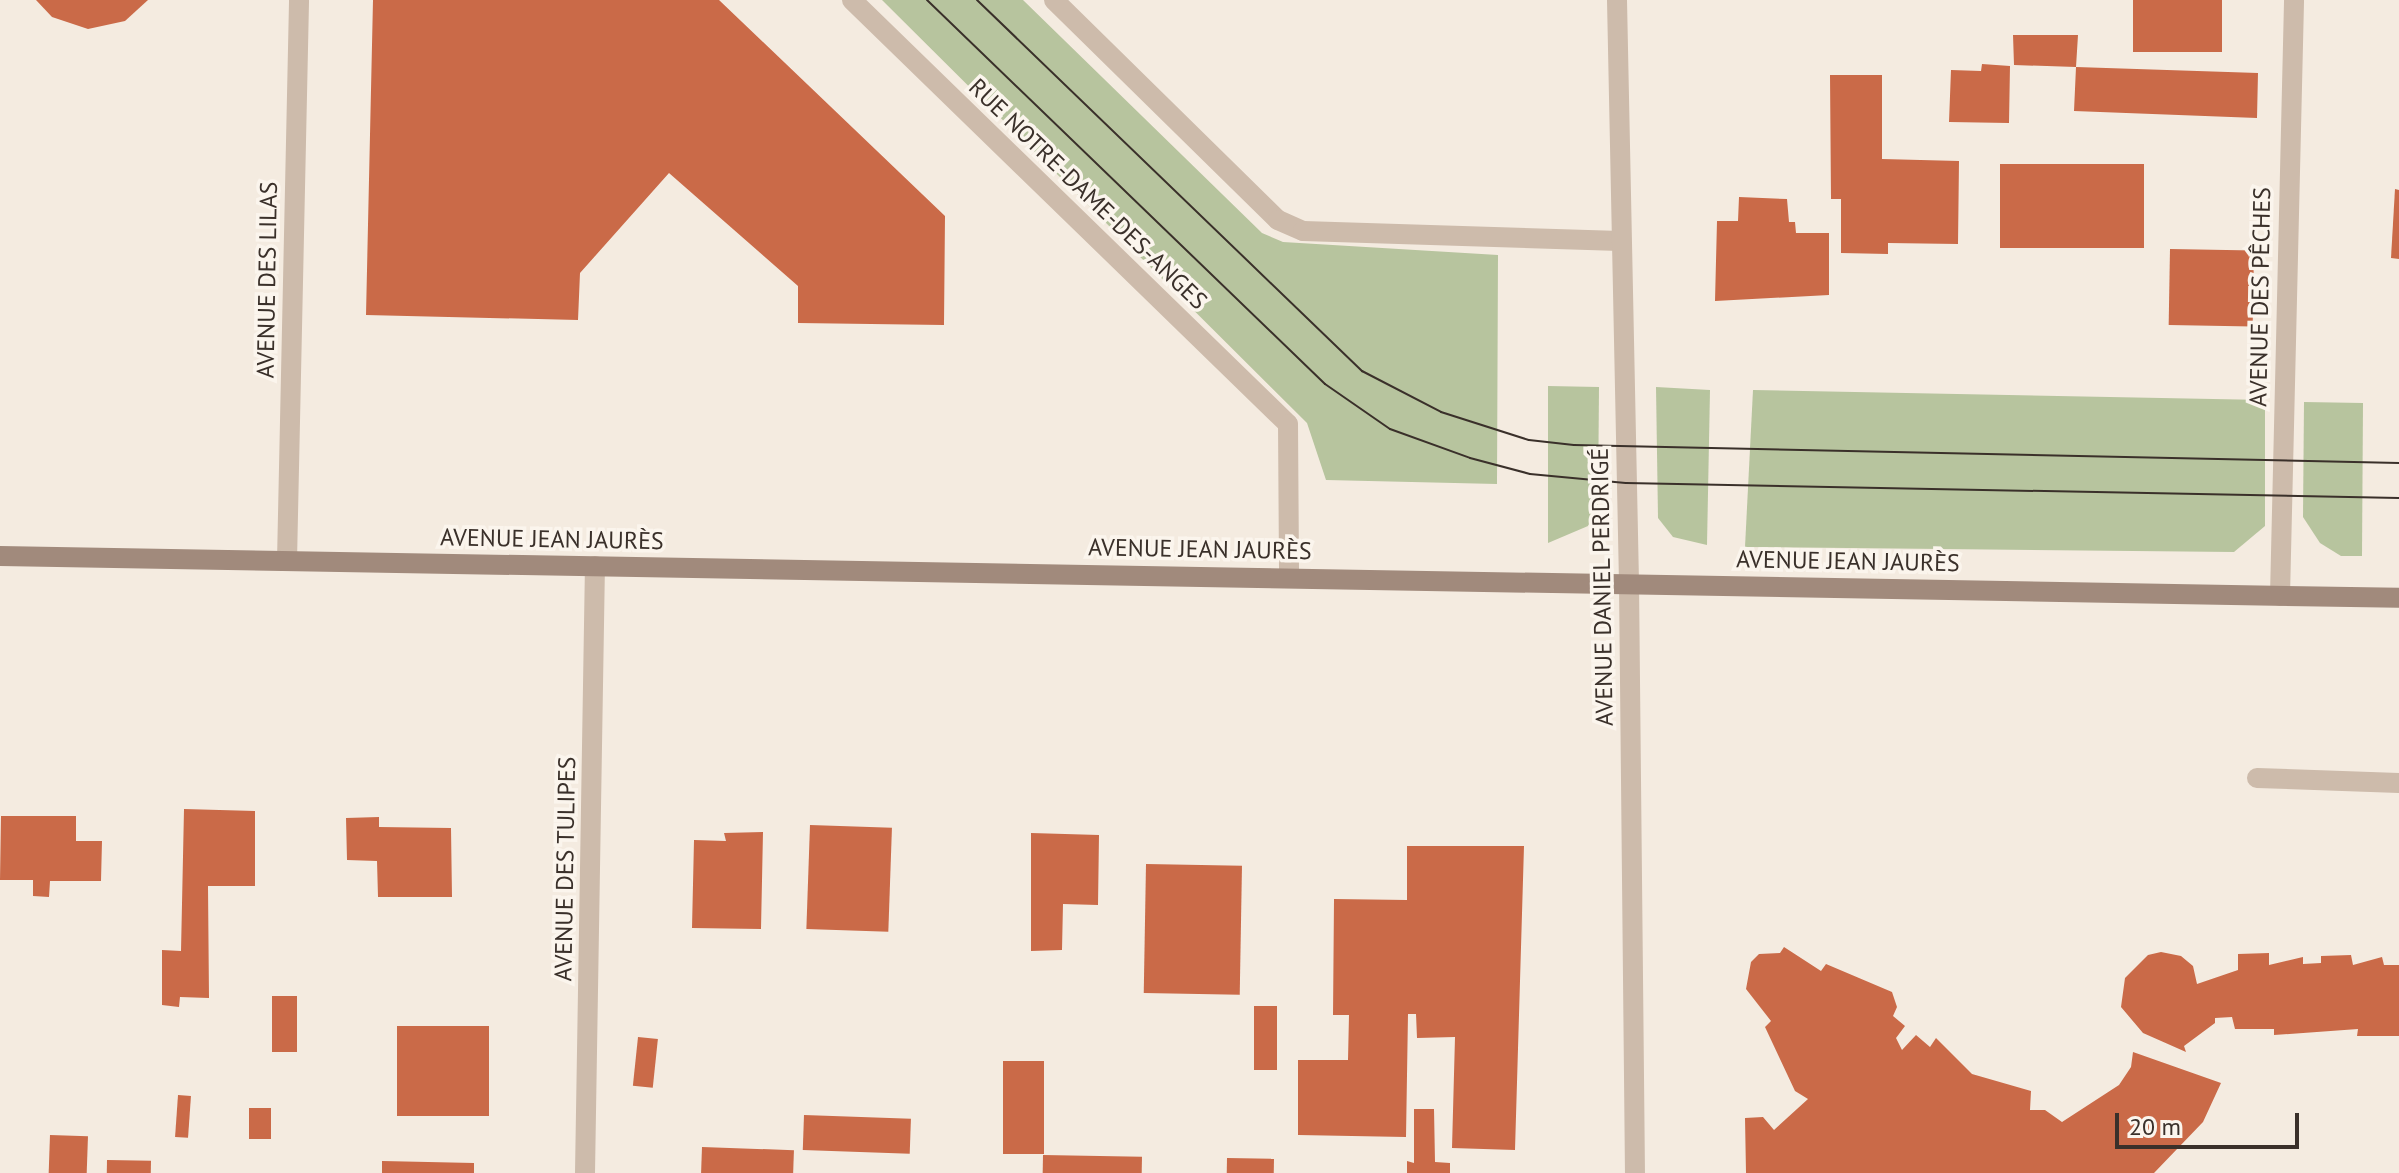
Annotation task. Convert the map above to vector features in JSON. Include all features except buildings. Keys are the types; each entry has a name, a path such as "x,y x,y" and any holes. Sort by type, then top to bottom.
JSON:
{"main road":[{"name":"AVENUE JEAN JAURÈS","path":"0,556 1629,582 2399,598"}],"street":[{"name":"AVENUE DES LILAS","path":"287,561 299,0"},
{"name":"RUE NOTRE-DAME-DES-ANGES","path":"852,0 1288,424 1289,577"},
{"path":"1054,0 1278,220 1303,231 1620,241"},
{"name":"AVENUE DANIEL PERDRIGÉ","path":"1617,0 1629,582 1635,1173"},
{"name":"AVENUE DES PÊCHES","path":"2280,596 2294,0"},
{"name":"AVENUE DES TULIPES","path":"585,1173 595,566"},
{"path":"2257,778 2399,783"}],"green space":[{"path":"882,0 1023,0 1262,233 1283,242 1498,255 1497,484 1326,480 1307,423"},
{"path":"1548,386 1599,387 1598,505 1588,526 1548,543"},
{"path":"1656,387 1710,390 1707,545 1673,537 1658,518"},
{"path":"1753,390 2265,400 2265,526 2234,552 1745,547"},
{"path":"2304,402 2363,403 2362,556 2341,556 2320,543 2303,517"}],"tram line":[{"path":"927,0 1325,384 1390,429 1470,458 1530,474 1626,483 2399,498"},
{"path":"977,0 1362,371 1441,412 1529,440 1574,445 2399,463"}]}
